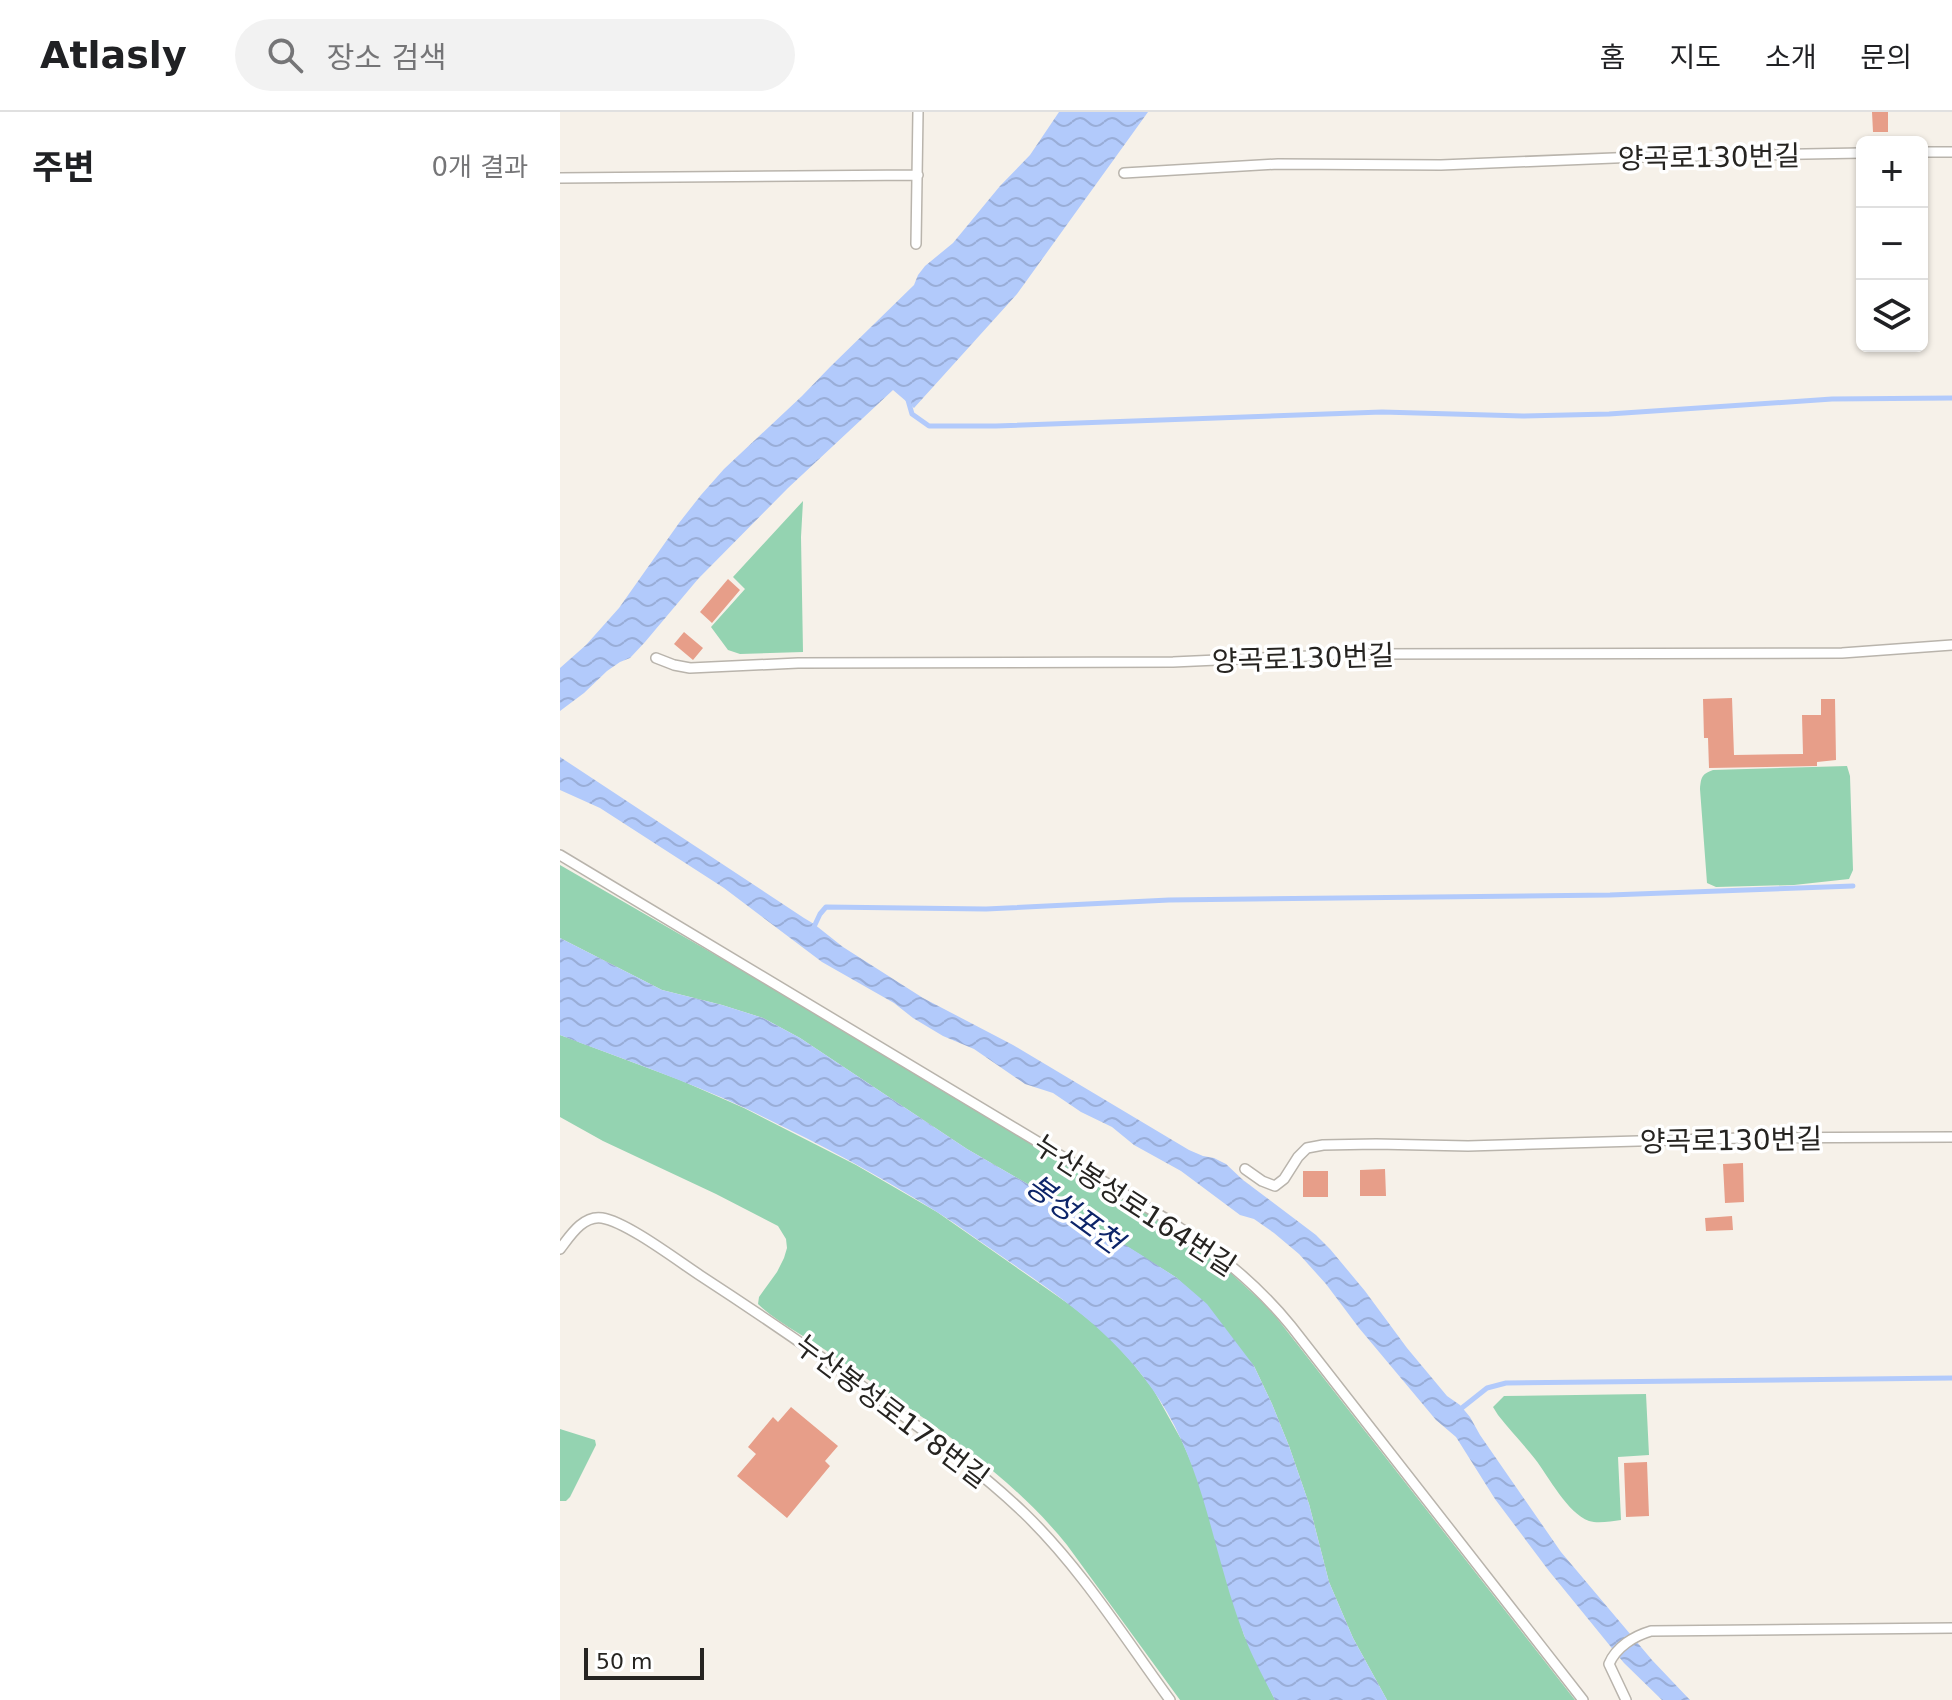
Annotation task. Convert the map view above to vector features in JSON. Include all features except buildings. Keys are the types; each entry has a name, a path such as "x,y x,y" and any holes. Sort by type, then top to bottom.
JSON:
{"lane":[{"path":"916,244 918,112"},
{"path":"1928,152 1952,152"},
{"name":"양곡로130번길","path":"1124,173 1278,164 1441,165 1856,153"},
{"path":"560,178 918,175"},
{"name":"양곡로130번길","path":"656,658 690,668 798,663 1173,662 1353,654 1842,653 1952,645"},
{"name":"누산봉성로164번길","path":"560,855 1168,1220 1206,1244 1237,1269 1283,1316 1583,1700"},
{"name":"양곡로130번길","path":"1245,1169 1275,1186 1307,1148 1323,1145 1468,1146 1743,1138 1952,1137"},
{"name":"누산봉성로178번길","path":"560,1249 589,1219 598,1217 609,1220 641,1236 787,1332 914,1423 982,1475 1026,1515 1090,1591 1170,1700"},
{"path":"1626,1700 1609,1664 1613,1654 1637,1635 1651,1631 1952,1628"}],"green space":[{"path":"803,501 803,652 740,654 728,650 711,627 745,589 733,577"},
{"path":"1847,766 1850,776 1853,870 1849,879 1794,885 1716,887 1707,883 1700,789 1704,775 1713,770"},
{"path":"560,865 745,972 1178,1232 1221,1264 1276,1317 1575,1700 1387,1700 1353,1638 1329,1582 1309,1504 1289,1446 1254,1366 1177,1278 967,1149 800,1038 763,1018 662,990 560,938"},
{"path":"560,1035 680,1080 744,1108 856,1165 937,1212 1103,1331 1153,1389 1182,1441 1197,1476 1244,1635 1275,1700 1180,1700 1067,1545 1015,1491 927,1420 758,1304 787,1248 786,1239 778,1226 560,1117"},
{"path":"1646,1394 1649,1455 1618,1457 1621,1520 1605,1522 1589,1521 1573,1510 1493,1407 1504,1396"},
{"path":"560,1429 595,1440 596,1445 566,1501 560,1501"}],"water":[{"path":"1059,112 1148,112 1017,294 914,408 893,390 788,488 698,579 630,658 607,671 560,711 560,668 586,645 619,608 701,495 914,285 925,266 953,243 1030,155"},
{"path":"560,757 923,998 1013,1045 1189,1150 1226,1164 1316,1235 1365,1291 1447,1396 1470,1417 1561,1552 1690,1700 1662,1700 1624,1663 1495,1499 1456,1437 1436,1420 1326,1284 1299,1254 1274,1233 1254,1219 1240,1215 1181,1171 1134,1145 1112,1127 1081,1112 1053,1093 1025,1084 974,1049 943,1036 894,1003 822,962 724,888 600,808 560,790"},
{"name":"봉성포천","path":"560,938 662,990 763,1018 800,1038 967,1149 1177,1278 1207,1304 1254,1366 1272,1404 1309,1504 1329,1582 1353,1638 1387,1700 1275,1700 1244,1635 1181,1438 1151,1387 1116,1345 1075,1309 955,1224 842,1157 722,1098 560,1035"}],"waterway":[{"path":"908,400 912,414 929,426 996,426 1382,412 1523,416 1609,414 1832,399 1952,398"},
{"path":"812,931 826,907 986,909 1169,900 1610,895 1853,886"},
{"path":"1458,1411 1487,1388 1506,1383 1952,1378"}]}
